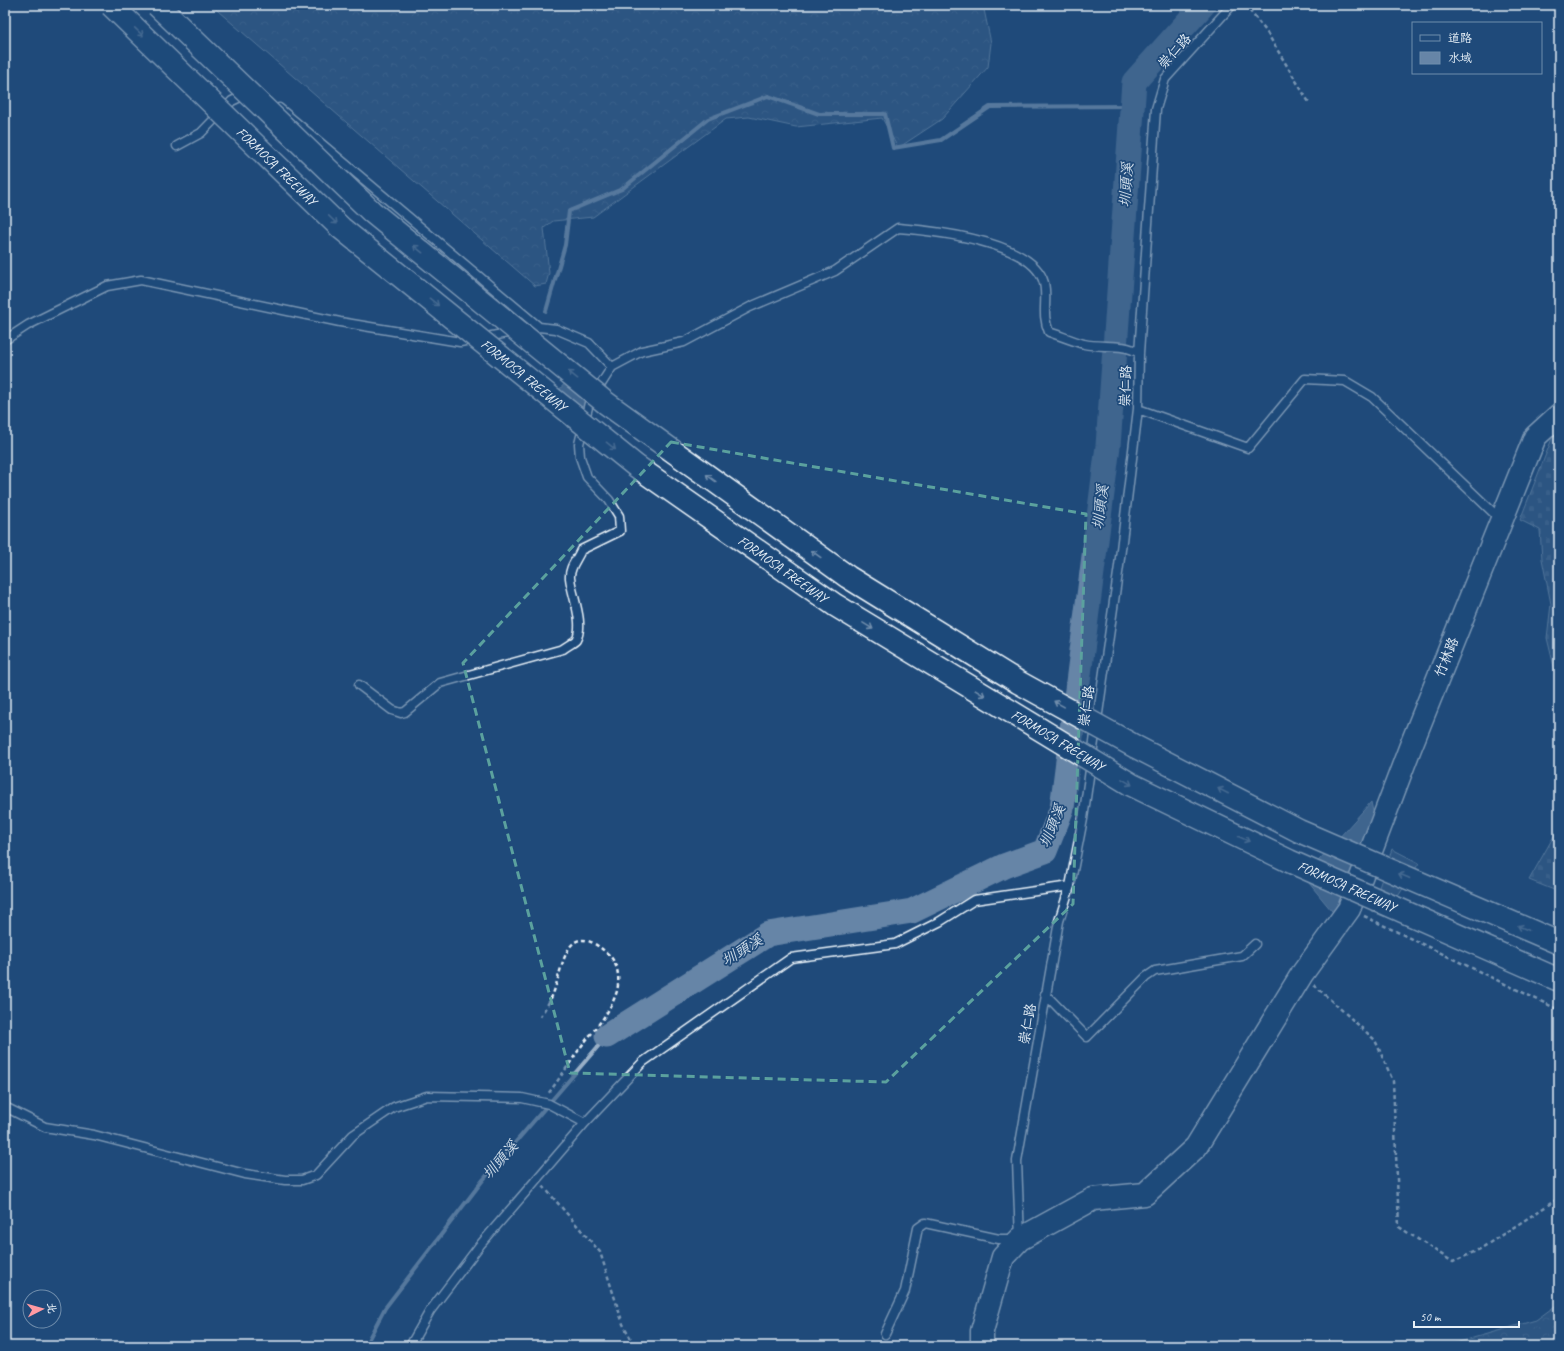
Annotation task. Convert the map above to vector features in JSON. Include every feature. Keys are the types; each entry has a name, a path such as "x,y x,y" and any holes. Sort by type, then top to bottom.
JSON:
{"main road":[{"name":"FORMOSA FREEWAY","path":"111,5 341,228 636,466 835,605 1132,785 1289,861 1559,980"},
{"path":"157,5 372,212 606,403 848,577 1018,682 1285,824 1559,943"},
{"name":"竹林路","path":"982,1346 982,1331 1003,1258 1020,1239 1094,1199 1145,1194 1196,1147 1302,974 1349,909 1410,748 1535,437 1559,415"}],"lane":[{"name":"崇仁路","path":"1020,1239 1017,1161 1045,994 1059,921 1070,886 1083,819 1119,566 1138,409 1137,352 1156,110 1165,79 1232,5"},
{"path":"177,146 201,133 232,101 256,90"},
{"path":"272,102 539,327"},
{"path":"359,684 392,710 401,713 405,712 440,683 563,649 575,640 578,630 578,618 570,578 572,566 577,560 581,550 620,531 619,516 609,500 587,477 580,457 579,444 589,403 612,366 642,351 684,342 750,307 835,271 898,228 937,232 980,241 1016,253 1028,260 1044,283 1045,322 1049,332 1086,344 1110,346 1137,352"},
{"path":"5,340 28,325 107,286 141,280 340,322 460,342 539,327 556,329 589,343 612,366"},
{"path":"1138,409 1248,448 1305,379 1345,382 1372,397 1501,519"},
{"path":"410,1346 430,1312 480,1245 585,1123 643,1062 792,958 895,944 939,922 974,900 1070,886"},
{"path":"1045,994 1087,1037 1146,977 1155,971 1242,956 1255,944"},
{"path":"5,1107 45,1127 94,1135 245,1174 285,1180 302,1180 316,1175 354,1135 394,1106 427,1096 522,1098 546,1104 585,1123"},
{"path":"885,1334 905,1291 918,1228 926,1223 999,1239 1020,1239"}],"path":[{"path":"1245,5 1266,31 1310,104"},
{"path":"1349,909 1559,1010"},
{"path":"540,1017 552,996 565,954 572,945 580,940 592,942 614,960 618,972 617,990 612,1002 604,1017 546,1104"},
{"path":"1302,974 1375,1040 1393,1081 1399,1227 1453,1262 1480,1249 1559,1198"},
{"path":"538,1179 600,1252 623,1324 630,1339 638,1346"}],"highlighted area":[{"path":"671,442 1086,514 1073,904 886,1082 570,1073 463,663"}],"green space":[{"path":"211,5 983,5 991,43 988,67 942,119 898,148 882,118 796,127 749,117 726,119 593,217 553,221 544,228 549,273 546,284 535,286"},
{"path":"1559,429 1559,687 1547,638 1551,604 1542,559 1540,530 1520,520 1555,431"},
{"path":"1559,827 1559,892 1529,880"},
{"path":"1392,849 1419,863 1385,917 1371,911"},
{"path":"1559,1303 1559,1346 1445,1346 1536,1320"}],"water":[{"path":"579,368 602,386 568,428 546,404"},
{"path":"1371,802 1374,816 1336,916 1304,877"}],"waterway":[{"name":"圳頭溪","path":"607,1036 768,934 912,911 1004,866 1045,851 1062,808 1108,446 1134,82 1203,5"},
{"path":"546,311 565,245 569,211 622,189 708,119 768,96 819,114 885,114 893,148 941,140 990,107 1132,106"},
{"name":"圳頭溪","path":"365,1346 385,1308 483,1180 607,1036"}]}
